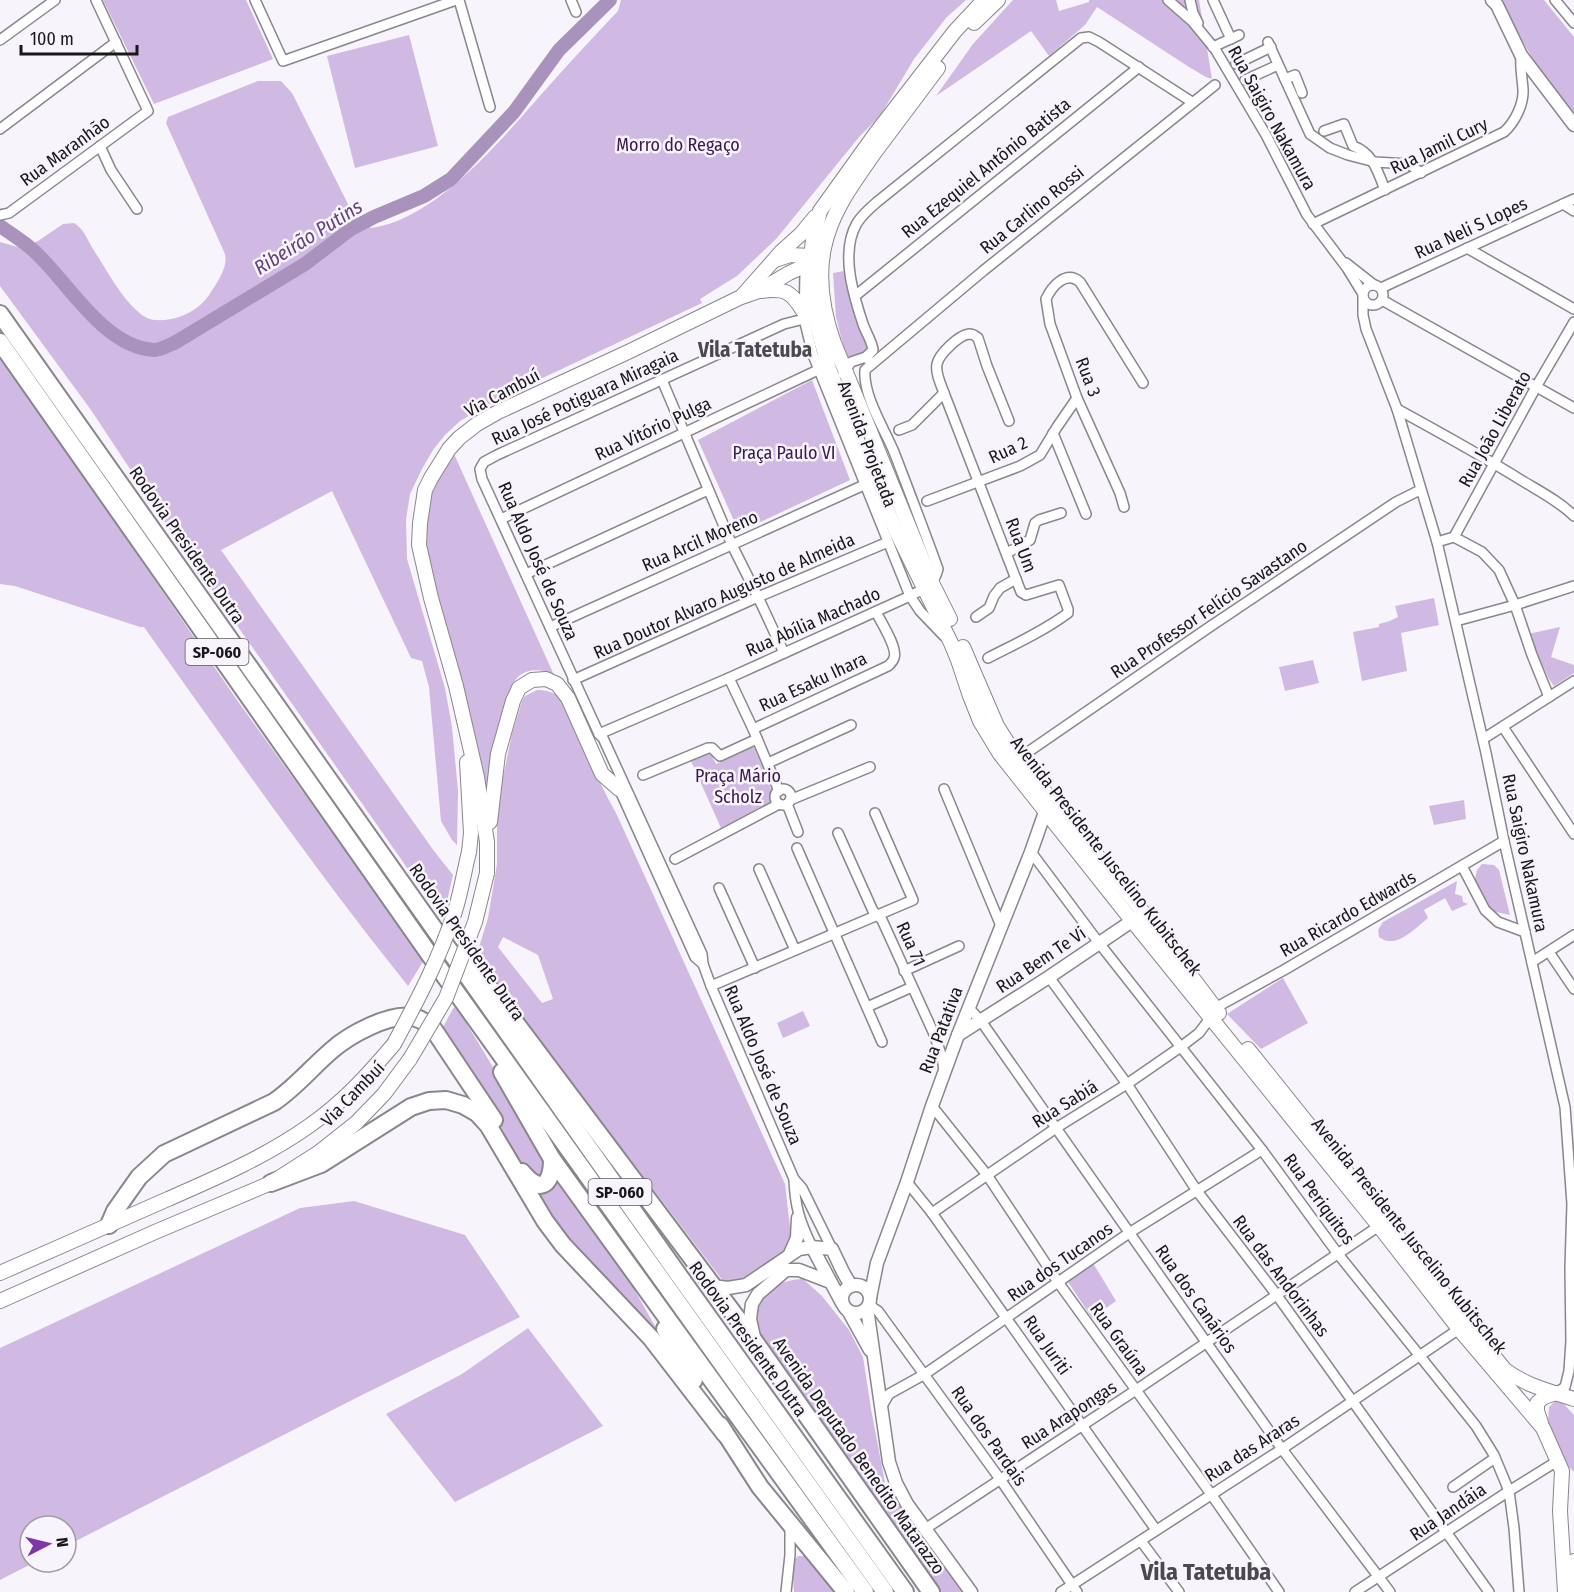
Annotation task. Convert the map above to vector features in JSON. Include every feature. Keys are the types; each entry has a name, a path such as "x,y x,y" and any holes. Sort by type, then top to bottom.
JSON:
{"highway":[{"name":"Rodovia Presidente Dutra","path":"0,314 905,1592"},
{"name":"Rodovia Presidente Dutra","path":"0,342 434,961 885,1592"},
{"name":"Avenida Deputado Benedito Matarazzo","path":"336,790 504,1005 755,1342 931,1592"},
{"path":"434,961 552,1159 866,1592"},
{"path":"109,1225 115,1211 139,1177 164,1154 274,1102 289,1092 333,1049 366,1029 391,1019 411,1017 423,1021 432,1028 500,1130 523,1174 531,1181 537,1185 544,1184 549,1179 552,1172 552,1159"},
{"path":"271,1183 321,1164 411,1107 429,1101 446,1100 463,1105 477,1113 488,1125 545,1221 563,1245 637,1322 725,1434"},
{"path":"617,1247 725,1434 760,1487 846,1592"}],"main road":[{"name":"Avenida Presidente Juscelino Kubitschek","path":"818,244 820,211 843,177 956,31 984,0"},
{"name":"Avenida Presidente Juscelino Kubitschek","path":"998,0 961,38 839,205 831,224 818,244 812,262 812,302 831,385 857,452 897,533 961,644 1013,762 1045,812 1137,916"},
{"path":"1496,2 1521,55 1574,125"},
{"name":"Via Cambuí","path":"739,298 807,228 820,211"},
{"path":"773,261 790,255 812,262"},
{"name":"Avenida Presidente Juscelino Kubitschek","path":"812,262 822,292 825,316 846,372 980,721 1000,754 1013,762 1137,916 1459,1329 1543,1428 1561,1465"},
{"name":"Via Cambuí","path":"0,1301 271,1183 318,1153 356,1123 384,1094 410,1059 446,998 475,922 487,873 487,842 477,777 418,545 425,490 449,449 477,424 739,298 759,291 812,262"},
{"path":"759,291 776,289 787,291 793,296 803,315"},
{"path":"487,842 498,754 513,701 519,688 532,680 546,679 557,684 563,691 602,774 619,789"},
{"name":"Via Cambuí","path":"0,1273 221,1176 273,1150 311,1125 363,1081 394,1044 440,952 455,911 469,852 471,833 464,724"},
{"name":"Rua Patativa","path":"869,1304 877,1263 944,1072 1045,812"},
{"name":"Rua Bem Te Vi","path":"956,1040 1137,916"},
{"name":"Avenida Presidente Juscelino Kubitschek","path":"1213,1013 1309,1123 1505,1370 1530,1385 1574,1399"},
{"path":"790,1254 797,1238 798,1218"},
{"path":"712,1286 729,1288 746,1285 790,1254 799,1249 812,1247 832,1249 843,1272 854,1286"},
{"name":"Avenida Deputado Benedito Matarazzo","path":"812,1247 875,1359"},
{"name":"Rua Patativa","path":"854,1286 864,1282 877,1263"},
{"path":"755,1342 750,1319 752,1305 758,1294 786,1270 799,1270 830,1282"},
{"path":"860,1286 867,1290 869,1304 857,1314 846,1307 843,1295 848,1288 860,1286"},
{"name":"Avenida Deputado Benedito Matarazzo","path":"869,1304 889,1462 896,1483 907,1504 971,1592"},
{"path":"1543,1428 1537,1411 1537,1403 1544,1397 1557,1393"},
{"path":"1561,1465 1574,1480"},
{"path":"1561,1465 1560,1511 1565,1592"},
{"path":"1573,1592 1574,1561"}],"street":[{"path":"0,40 55,0"},
{"path":"0,129 116,42 96,0"},
{"path":"255,0 283,61 457,0 490,107"},
{"path":"571,0 576,12"},
{"name":"Rua Saigiro Nakamura","path":"1168,0 1192,21 1211,43 1266,135 1307,215 1340,258 1363,296 1366,328 1397,409 1437,543 1565,1107 1573,1204 1573,1340 1565,1387 1557,1393"},
{"path":"1190,0 1193,13 1211,43 1235,37 1213,0"},
{"path":"1555,0 1574,23"},
{"path":"928,585 936,577 938,569 921,504 871,401 865,379 865,370 873,346 863,325 849,270 850,242 857,224 877,202 1081,38 1089,36 1192,102"},
{"name":"Rua Maranhão","path":"0,215 9,213 148,111 116,42"},
{"path":"1236,64 1269,45 1310,134 1330,148 1348,155 1375,162 1409,164 1421,173"},
{"name":"Rua Jamil Cury","path":"1313,224 1498,136 1508,128 1519,109 1523,96 1521,55"},
{"path":"1245,80 1278,65"},
{"name":"Rua Ezequiel Antônio Batista","path":"855,296 1139,67"},
{"path":"1285,79 1295,75 1302,93"},
{"name":"Rua Carlino Rossi","path":"831,385 846,372 851,362 869,361 1215,85"},
{"path":"1324,131 1344,124 1353,146 1375,162 1384,190"},
{"path":"100,146 111,170 137,209"},
{"name":"Rua Neli S Lopes","path":"1377,286 1574,199"},
{"path":"1563,204 1574,211"},
{"path":"1467,248 1574,309"},
{"name":"Rua Saigiro Nakamura","path":"1340,258 1377,286"},
{"name":"Avenida Projetada","path":"812,262 803,315 813,355 831,385"},
{"name":"Rua 3","path":"1124,507 1120,493 1077,398 1050,324 1046,299 1056,284 1071,277 1078,280 1143,383"},
{"path":"1377,286 1383,292 1382,300 1376,305 1365,302 1363,296 1366,287 1377,286"},
{"path":"1382,300 1574,408"},
{"path":"1366,328 1372,305"},
{"name":"Rua José Potiguara Miragaia","path":"482,465 497,455 803,315"},
{"name":"Rua João Liberato","path":"1454,537 1574,322"},
{"name":"Rua Um","path":"988,658 1068,613 1068,609 1059,585 1026,595 1021,592 936,370 936,364 945,351 959,339 969,334 978,338 1009,421"},
{"name":"Rua Vitório Pulga","path":"501,519 820,369"},
{"path":"662,380 732,545 784,653"},
{"path":"899,430 912,425 944,393"},
{"name":"Rua 2","path":"921,504 1020,466 1040,455 1077,398"},
{"path":"1397,409 1495,464 1553,500 1574,516"},
{"path":"1053,433 1086,514"},
{"path":"857,452 875,444 895,454"},
{"name":"Avenida Projetada","path":"857,452 864,485 910,596 920,611 951,643"},
{"name":"Rua Aldo José de Souza","path":"482,465 482,479 573,680 603,738 702,954 711,986 794,1179 802,1188 832,1249"},
{"name":"Rua Arcil Moreno","path":"550,627 864,485"},
{"path":"526,574 708,490"},
{"name":"Rua Professor Felício Savastano","path":"1013,762 1386,509 1420,490"},
{"path":"1007,553 1030,540 1035,523 1039,520 1061,513"},
{"path":"1437,543 1454,537 1482,552 1499,570 1515,605 1549,697"},
{"name":"Rua Doutor Alvaro Augusto de Almeida","path":"573,680 888,542"},
{"path":"976,617 989,608 1000,588 1016,579"},
{"name":"Rua Abília Machado","path":"599,734 876,612 928,585"},
{"path":"1456,621 1574,586"},
{"name":"Rua Esaku Ihara","path":"753,729 888,666 894,661 895,656 888,635 876,612"},
{"path":"729,678 779,791 787,791 790,795 785,803"},
{"path":"1483,739 1574,682"},
{"path":"768,763 851,725"},
{"path":"1503,727 1574,834"},
{"name":"Rua Aldo José de Souza","path":"599,734 599,740 619,789 695,957 703,964"},
{"path":"644,775 708,748 712,748 720,756 757,739"},
{"path":"675,859 785,803 870,767"},
{"path":"944,789 1001,926"},
{"path":"785,803 798,832"},
{"path":"711,986 913,900 875,813"},
{"name":"Rua 71","path":"838,833 873,911 878,915 934,1034 942,1057 944,1072"},
{"name":"Rua Ricardo Edwards","path":"1213,1013 1504,841"},
{"path":"797,848 882,1042"},
{"name":"Rua Periquitos","path":"1031,852 1099,943 1262,1150 1338,1254 1476,1426 1495,1458 1509,1491 1519,1592"},
{"path":"1462,866 1485,910 1498,922 1525,932"},
{"path":"759,869 795,950"},
{"path":"719,888 754,968"},
{"path":"1532,962 1574,935"},
{"path":"904,971 959,946"},
{"path":"1549,952 1574,989"},
{"name":"Rua das Andorinhas","path":"1049,977 1127,1084 1197,1191 1276,1294 1490,1592"},
{"path":"867,1007 912,987"},
{"name":"Rua dos Canários","path":"969,1008 1282,1449 1390,1592"},
{"name":"Rua Sabiá","path":"932,1213 1056,1128 1127,1084 1182,1046 1198,1033 1213,1013"},
{"path":"934,1034 943,1046 956,1040"},
{"name":"Rua Graúna","path":"932,1106 987,1175 1058,1282 1279,1592"},
{"name":"Rua dos Tucanos","path":"882,1406 889,1394 925,1374 1129,1233 1262,1150"},
{"name":"Rua Aldo José de Souza","path":"794,1179 798,1218 812,1247"},
{"name":"Rua Juriti","path":"907,1182 932,1213 1156,1530"},
{"name":"Rua Arapongas","path":"925,1529 1379,1226"},
{"name":"Rua dos Pardais","path":"869,1304 878,1311 925,1374 1074,1588"},
{"name":"Rua das Araras","path":"1061,1592 1074,1588 1156,1530 1353,1402 1459,1329"},
{"path":"1453,1487 1495,1458"},
{"name":"Rua Jandáia","path":"1355,1592 1509,1491 1561,1465"},
{"path":"786,1592 790,1555 790,1524"},
{"path":"1141,1541 1179,1592"},
{"path":"790,1555 809,1546"}],"green space":[{"path":"103,0 246,0 273,59 154,104"},
{"name":"Morro do Regaço","path":"621,0 966,0 946,18 914,59 880,116 859,137 777,238 737,276 700,299 702,303 496,400 460,421 433,450 410,494 406,520 407,559 445,688 452,727 458,791 457,845 441,821 429,687 422,661 411,658 332,491 221,550 453,875 443,919 175,537 91,410 0,286 0,242 21,248 38,241 63,224 74,223 83,231 110,277 131,305 147,318 155,320 179,317 189,313 205,300 222,274 226,259 166,123 168,117 258,81 281,81 292,93 354,216 371,228 396,221 421,209 468,173 618,11"},
{"path":"1013,0 1056,0 1059,11 1089,2 1089,0 1199,0 1212,79 1189,67 1097,7 1085,25 1049,56 1031,31 936,96 973,44"},
{"path":"1502,0 1544,0 1574,37 1574,113 1534,60"},
{"path":"409,35 438,146 355,168 327,56"},
{"path":"849,270 873,346 863,354 846,357 836,317 833,273"},
{"path":"0,355 237,700 424,960 408,986 306,853 144,627 15,586 0,584"},
{"name":"Praça Paulo VI","path":"812,380 850,480 739,532 698,440"},
{"path":"454,454 554,675 531,671 523,673 513,684 502,712 486,791 422,546 429,492"},
{"path":"1434,598 1439,625 1401,633 1407,671 1362,681 1353,632 1379,627 1379,624 1398,617 1395,606"},
{"path":"1560,627 1551,657 1574,665 1574,673 1554,686 1528,634"},
{"path":"1313,660 1319,683 1285,691 1279,667"},
{"path":"537,690 550,692 559,697 567,710 785,1184 790,1242 783,1252 748,1279 731,1284 723,1281 476,957 488,918 497,864 497,806 512,734 525,696","holes":["503,937 538,955 553,999 542,1003 498,947"]},
{"name":"Praça Mário Scholz","path":"754,747 776,801 721,828 691,761 710,752 716,764"},
{"path":"1464,800 1466,819 1434,825 1429,806"},
{"path":"1482,864 1494,865 1499,870 1510,915 1491,911 1475,879 1477,870"},
{"path":"1457,881 1455,894 1462,896 1463,902 1468,904 1452,911 1445,898 1424,910 1428,918 1405,936 1392,941 1379,937 1378,930 1383,922"},
{"path":"1283,978 1308,1023 1261,1049 1227,1014"},
{"path":"454,1007 459,1011 552,1159 537,1185 513,1155 501,1127 439,1034"},
{"path":"803,1011 810,1026 783,1038 777,1023"},
{"path":"559,1179 617,1259 673,1358 583,1265 538,1195 550,1192"},
{"path":"354,1201 465,1235 520,1317 78,1540 78,1514 18,1514 18,1571 0,1580 0,1348 300,1208"},
{"path":"1093,1263 1116,1301 1092,1318 1066,1279"},
{"path":"803,1279 822,1296 849,1330 863,1357 885,1483 965,1592 941,1592 760,1333 755,1319 755,1307 765,1295 781,1284"},
{"path":"528,1328 603,1426 455,1502 386,1414 462,1374"},
{"path":"1559,1399 1574,1415 1574,1472 1564,1462 1548,1421 1549,1407"},
{"path":"798,1556 807,1556 837,1592 794,1592 792,1563"}],"waterway":[{"name":"Ribeirão Putins","path":"0,226 24,242 39,256 79,302 107,329 137,347 154,350 162,348 176,342 305,264 351,229 424,196 451,179 514,112 559,50 610,0"}],"district":[{"name":"Vila Tatetuba","path":"755,350"},
{"name":"Vila Tatetuba","path":"1206,1572"}]}
